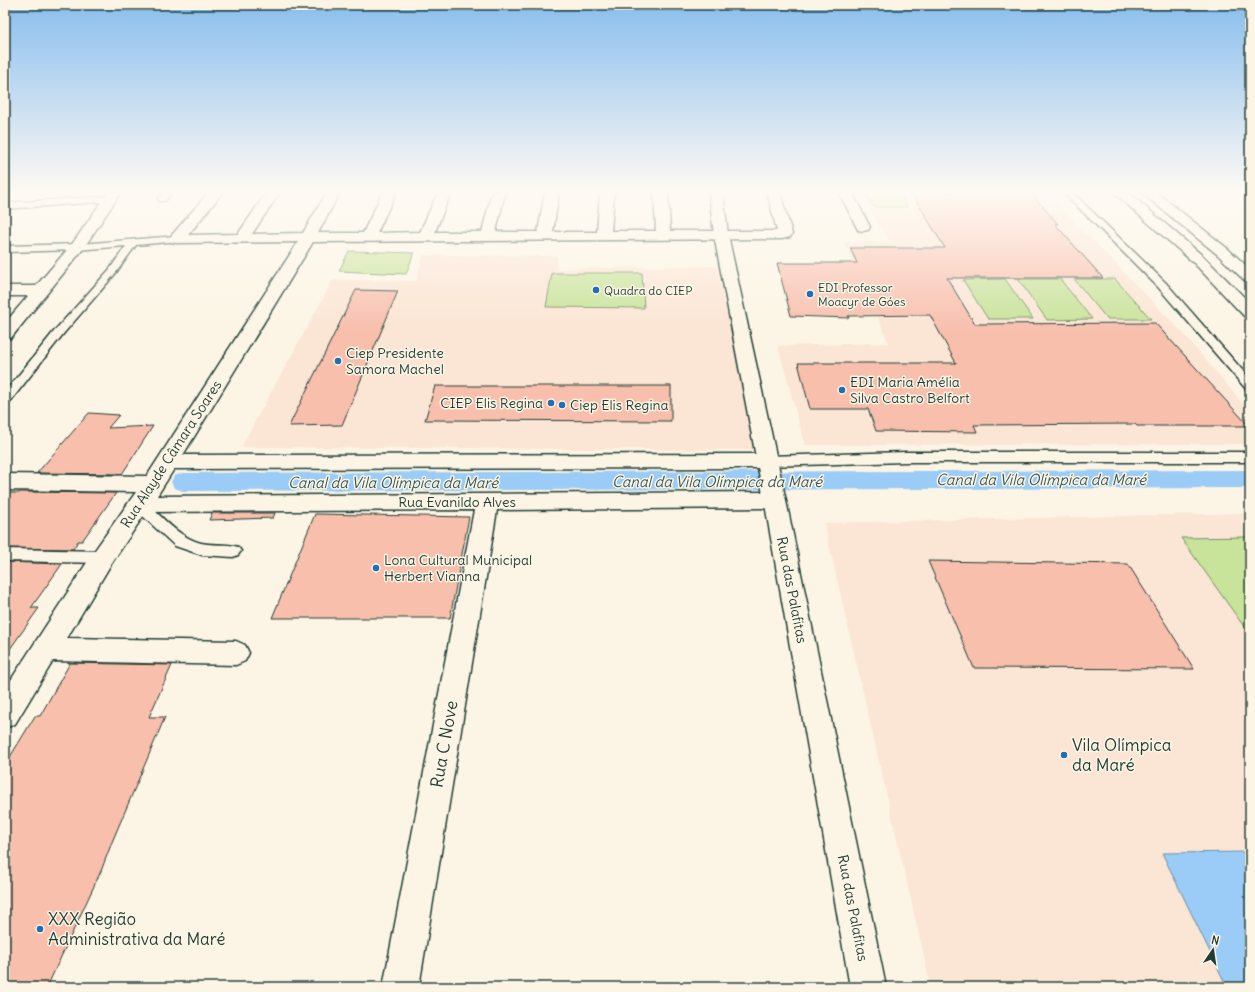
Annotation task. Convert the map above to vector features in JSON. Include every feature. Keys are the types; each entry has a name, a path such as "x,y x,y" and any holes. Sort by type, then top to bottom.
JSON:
{"main road":[{"path":"5,334 83,238"},
{"path":"176,239 223,238"},
{"name":"Rua Alayde Câmara Soares","path":"6,710 47,649 103,557 168,462 308,238"},
{"name":"Rua das Palafitas","path":"722,238 770,479 868,987"},
{"path":"1173,238 1199,260 1250,312"},
{"path":"1206,238 1250,277"},
{"path":"5,291 41,291"},
{"path":"168,462 770,479"},
{"name":"Rua Evanildo Alves","path":"139,504 487,502 770,479"},
{"path":"5,482 152,484"},
{"name":"Rua C Nove","path":"401,987 487,502"},
{"path":"47,649 236,653"}],"lane":[{"path":"1114,238 1162,285 1250,386"},
{"path":"5,249 132,244 176,239"},
{"path":"5,400 60,331 112,272 132,244"},
{"path":"770,479 906,457 1250,457"},
{"path":"139,504 180,542 202,550 232,550"},
{"path":"5,556 103,557"}],"shaded area":[{"path":"888,238 1091,238 1182,332 1250,412 1250,444 805,445 778,346 889,343 844,242 890,242"},
{"path":"423,255 557,256 557,269 717,266 755,450 241,447 333,280 416,281"},
{"name":"Vila Olímpica da Maré","path":"1250,513 1250,987 931,987 824,523"}],"green space":[{"path":"349,251 414,253 406,274 339,271"},
{"name":"Quadra do CIEP","path":"552,273 642,273 644,308 546,307"},
{"path":"1005,279 1033,319 988,319 963,280"},
{"path":"1018,279 1060,279 1092,319 1047,320"},
{"path":"1074,279 1115,279 1151,319 1107,319"},
{"path":"1248,537 1250,539 1250,635 1181,538"}],"water":[{"path":"1250,852 1250,987 1227,987 1162,853"}],"building":[{"path":"939,238 1068,238 1103,278 947,278 975,324 1155,323 1249,426 1137,426 1135,424 974,425 977,432 876,431 868,409 810,409 798,363 956,363 930,315 848,316 849,318 791,316 777,263 857,263 850,248 945,248"},
{"path":"356,290 398,291 342,425 289,426"},
{"name":"CIEP Elis Regina","path":"435,386 671,386 671,421 425,420"},
{"path":"89,413 119,415 108,428 153,426 122,474 37,473"},
{"path":"5,493 116,493 82,541 78,541 73,549 5,548"},
{"path":"212,513 275,513 273,518 209,520"},
{"name":"Lona Cultural Municipal Herbert Vianna","path":"315,514 469,517 450,618 272,618"},
{"path":"928,561 1128,564 1194,669 974,668"},
{"path":"5,562 62,564 31,608 39,608 5,656"},
{"path":"70,663 172,665 149,717 165,717 101,871 47,987 5,987 5,765 35,716 40,716"}],"waterway":[{"name":"Canal da Vila Olímpica da Maré","path":"183,482 1250,479"}],"place":[{"name":"Quadra do CIEP","path":"596,290"},
{"name":"EDI Professor Moacyr de Góes","path":"810,294"},
{"name":"Ciep Presidente Samora Machel","path":"338,361"},
{"name":"EDI Maria Amélia Silva Castro Belfort","path":"842,390"},
{"name":"CIEP Elis Regina","path":"551,403"},
{"name":"Ciep Elis Regina","path":"562,405"},
{"name":"Lona Cultural Municipal Herbert Vianna","path":"376,568"},
{"name":"Vila Olímpica da Maré","path":"1064,755"},
{"name":"XXX Região Administrativa da Maré","path":"40,929"}]}
